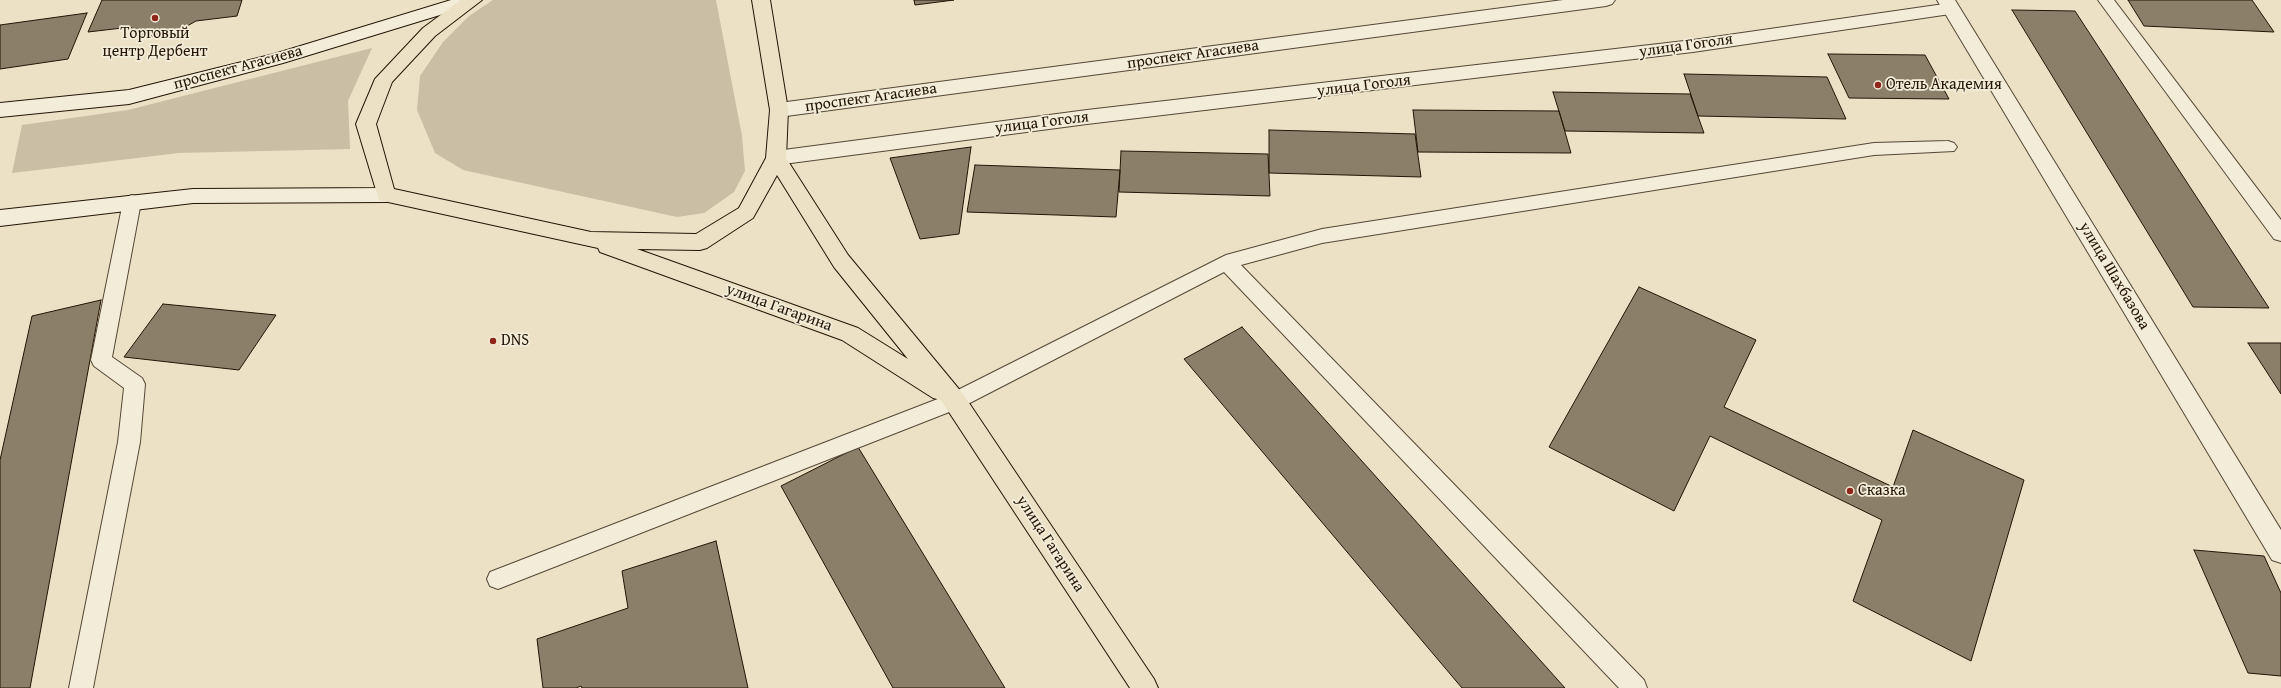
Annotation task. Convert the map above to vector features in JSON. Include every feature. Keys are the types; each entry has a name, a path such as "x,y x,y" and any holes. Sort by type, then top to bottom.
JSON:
{"main road":[{"path":"473,0 429,32 384,79 366,124 386,195 591,240 700,242 746,213 776,158 779,110 761,0"},
{"name":"улица Гагарина","path":"776,158 841,261 955,400 1145,688"},
{"name":"улица Гагарина","path":"591,240 850,334 955,400"}],"street":[{"name":"проспект Агасиева","path":"0,110 130,97 277,59 470,0"},
{"name":"проспект Агасиева","path":"779,110 1606,0"},
{"name":"улица Гоголя","path":"776,158 1087,117 1376,85 1693,46 1949,4"},
{"name":"улица Шахбазова","path":"1949,4 2281,552"},
{"path":"0,218 193,196 386,195"}],"lane":[{"path":"2106,0 2281,234"},
{"path":"498,579 955,400 1226,262 1330,234 1874,149 1948,147"},
{"path":"81,688 128,442 136,384 101,360 132,202"},
{"path":"1226,262 1635,688"}],"shaded area":[{"path":"493,0 716,0 742,136 745,171 734,192 704,213 677,217 463,170 435,153 417,110 420,76 443,42 469,16"},
{"path":"372,48 348,101 350,149 179,153 12,173 22,125 128,110"}],"building":[{"name":"Торговый центр Дербент","path":"102,0 242,0 237,16 196,21 173,34 149,37 134,31 131,27 88,32"},
{"path":"914,0 954,0 915,5"},
{"path":"2128,0 2252,0 2274,32 2144,26"},
{"path":"2012,10 2075,11 2269,308 2193,307"},
{"path":"87,13 68,59 0,69 0,25"},
{"path":"1828,54 1925,55 1949,99 1849,98"},
{"path":"1684,74 1827,77 1846,119 1698,116"},
{"path":"1553,92 1690,94 1704,133 1565,131"},
{"path":"1413,110 1559,111 1571,153 1418,152"},
{"path":"1269,130 1415,134 1421,177 1269,173"},
{"path":"971,147 959,234 920,239 890,158"},
{"path":"1121,151 1268,154 1270,196 1119,192"},
{"path":"975,165 1120,170 1116,217 967,212"},
{"path":"1639,287 1756,340 1724,407 1893,487 1913,430 2024,480 1971,661 1853,601 1882,520 1710,436 1674,511 1549,447"},
{"path":"101,300 30,688 0,688 0,460 32,316"},
{"path":"163,304 276,315 239,370 124,357"},
{"path":"1242,327 1565,688 1462,688 1184,359"},
{"path":"2248,343 2281,343 2281,394"},
{"path":"858,447 1005,688 893,688 781,486"},
{"path":"716,541 748,688 582,688 581,686 576,688 543,688 537,639 628,608 622,571"},
{"path":"2194,550 2264,556 2281,593 2281,676 2248,673"}],"place":[{"name":"Торговый центр Дербент","path":"155,18"},
{"name":"Отель Академия","path":"1878,85"},
{"name":"DNS","path":"493,341"},
{"name":"Сказка","path":"1850,491"}]}
